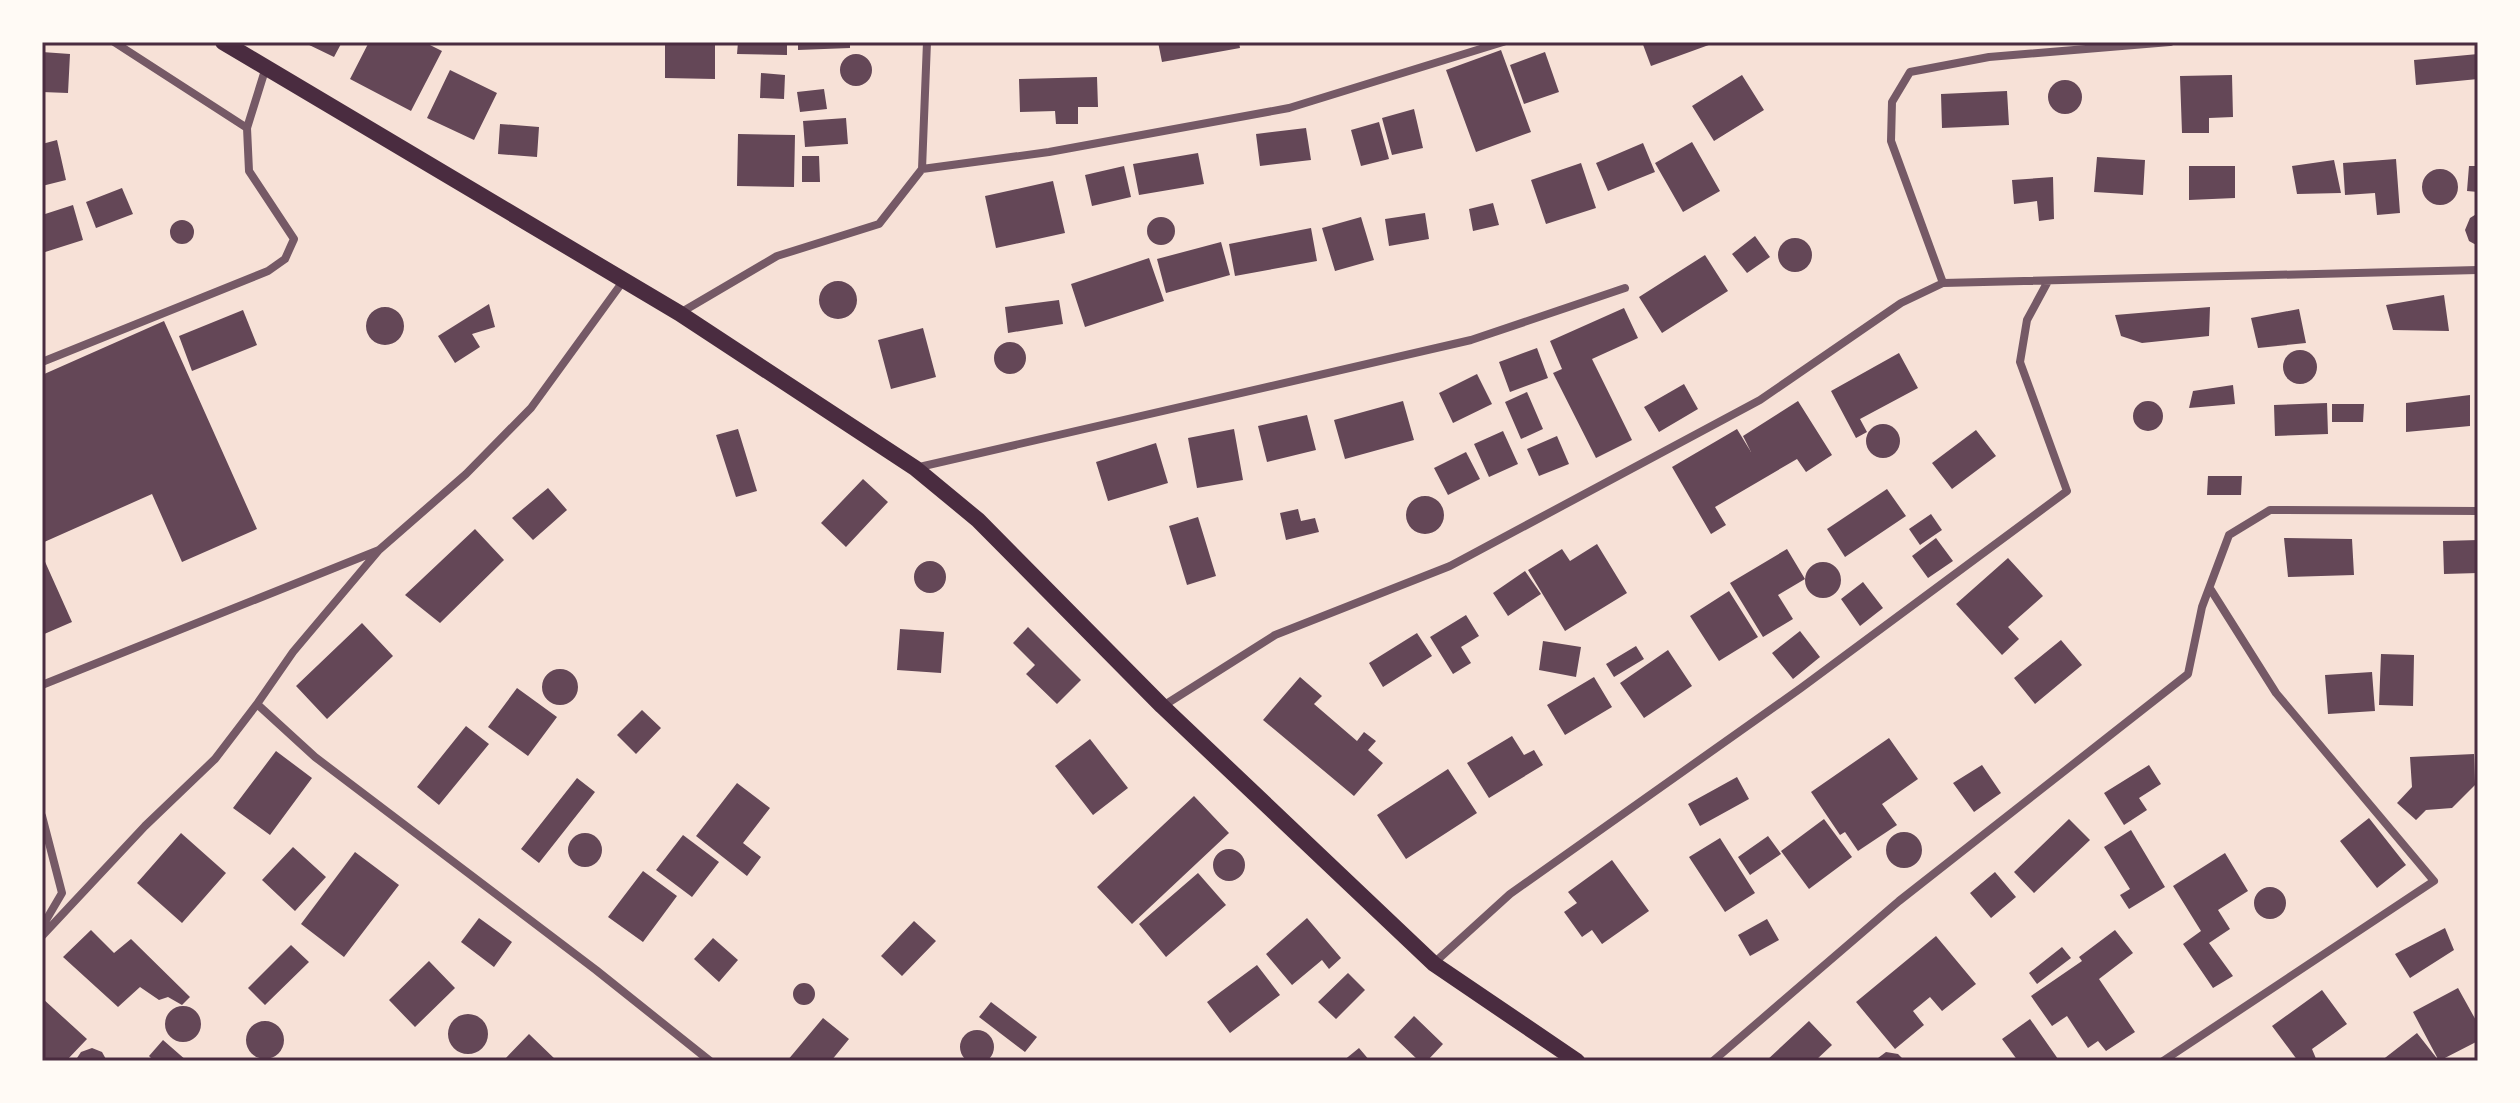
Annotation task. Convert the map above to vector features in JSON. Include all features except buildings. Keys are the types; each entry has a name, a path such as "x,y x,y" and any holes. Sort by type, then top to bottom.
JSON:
{"main road":[{"path":"223,42 679,313 915,468 978,520 1162,706 1434,964 1577,1061"}],"street":[{"path":"114,42 247,128"},
{"path":"679,313 777,256 879,224 922,169 927,42"},
{"path":"922,169 1049,152 1289,108 1503,42"},
{"path":"1943,283 1891,141 1892,102 1910,72 1989,57 2170,42"},
{"path":"42,362 268,271 285,259 294,239 249,171 247,128 266,66"},
{"path":"1162,706 1275,635 1450,566 1746,407 1901,303 1943,283 2047,283 2478,270"},
{"path":"42,936 145,826 215,759 293,652 379,550 466,474 531,408 624,280"},
{"path":"1434,964 1510,894 1801,688 2067,491 2020,362 2027,320 2047,283"},
{"path":"915,468 1471,340 1625,288"},
{"path":"1713,1061 1899,901 2188,674 2202,607 2211,590 2229,535 2270,510 2478,511"},
{"path":"42,685 379,550"},
{"path":"2163,1061 2434,881 2276,693 2211,590"},
{"path":"257,704 315,757 710,1061"},
{"path":"42,816 62,893 42,927"}]}
